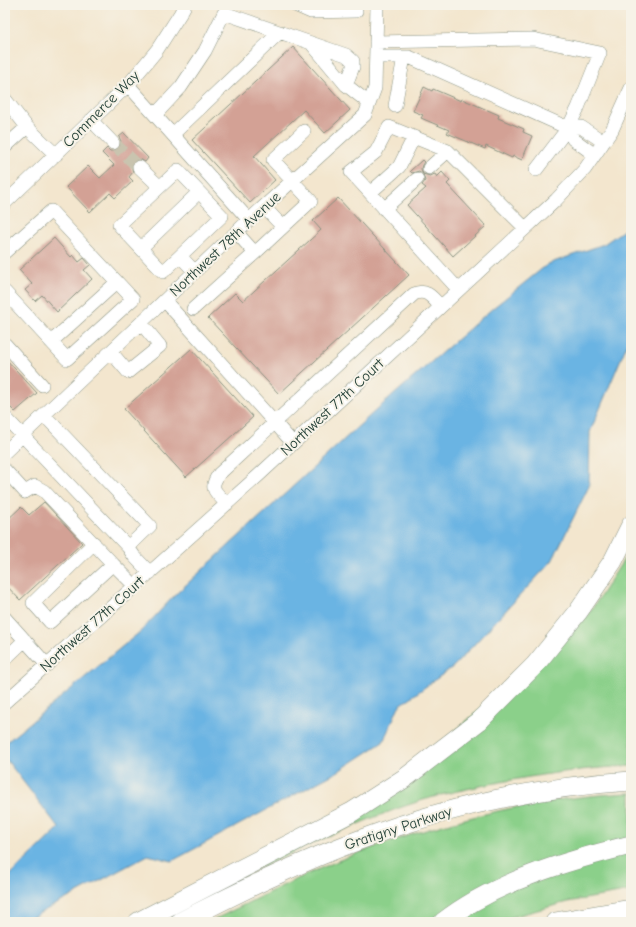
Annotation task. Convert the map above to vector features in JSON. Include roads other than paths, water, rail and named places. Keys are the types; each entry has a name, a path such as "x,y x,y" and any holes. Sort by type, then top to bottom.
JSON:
{"highway":[{"path":"138,922 352,812 405,778 479,721 535,665 578,612 613,561 631,525"},
{"name":"Gratigny Parkway","path":"180,922 293,867 363,838 402,825 442,813 521,794 631,781"},
{"path":"443,922 474,902 531,875 573,861 631,845"},
{"path":"555,922 623,910"},
{"path":"589,922 623,910"}],"street":[{"name":"Commerce Way","path":"5,203 128,85 157,50 180,14 184,5"},
{"path":"295,5 311,12 356,11 356,5"},
{"name":"Northwest 78th Avenue","path":"5,452 236,232 365,115 374,88 377,5"},
{"path":"155,115 181,87 205,51 224,13 346,54 353,61 354,67 346,85"},
{"path":"173,134 280,32"},
{"path":"376,42 533,39 600,53 578,108 568,128 536,170"},
{"path":"311,43 346,85 369,103"},
{"path":"376,57 409,57 568,128 581,127 604,142"},
{"path":"395,106 404,57"},
{"path":"128,85 249,220"},
{"name":"Northwest 77th Court","path":"5,702 227,504 556,200 585,169 604,142 612,130 631,88"},
{"path":"5,98 11,115 27,127 56,155"},
{"path":"91,120 113,143"},
{"path":"5,147 27,127"},
{"path":"458,289 351,172 376,152 390,127 448,151 525,228"},
{"path":"568,128 573,139 594,155"},
{"path":"193,309 311,201 273,160 304,131"},
{"path":"370,193 399,167 414,137"},
{"path":"429,168 448,151"},
{"path":"139,167 159,186"},
{"path":"178,170 199,192 222,216 163,272 119,225 159,186 178,170"},
{"path":"384,209 417,179"},
{"path":"141,248 199,192"},
{"path":"264,207 283,227"},
{"path":"5,252 51,210 133,299 67,359 5,292"},
{"path":"236,232 255,253"},
{"path":"180,256 195,272"},
{"path":"51,342 117,282"},
{"path":"227,504 214,490 213,487 215,479 274,422 414,294 426,292 440,306"},
{"path":"164,301 293,443"},
{"path":"111,352 128,372 160,346 141,323"},
{"path":"5,344 42,385"},
{"path":"44,415 150,526 128,547"},
{"path":"5,416 22,436 128,547 134,556 150,573"},
{"path":"5,470 25,492 35,486 44,491 135,586"},
{"path":"94,543 33,603 50,622 113,564"},
{"path":"5,618 47,665"},
{"path":"5,660 25,640"}],"water":[{"path":"631,225 631,335 590,432 589,486 552,561 454,666 399,706 383,742 337,772 172,861 148,855 23,922 5,922 5,880 59,828 5,758 5,749 8,741 141,631 175,595 375,411 493,308 548,264 604,244"}],"tunnel":[{"path":"113,143 139,167"}]}
